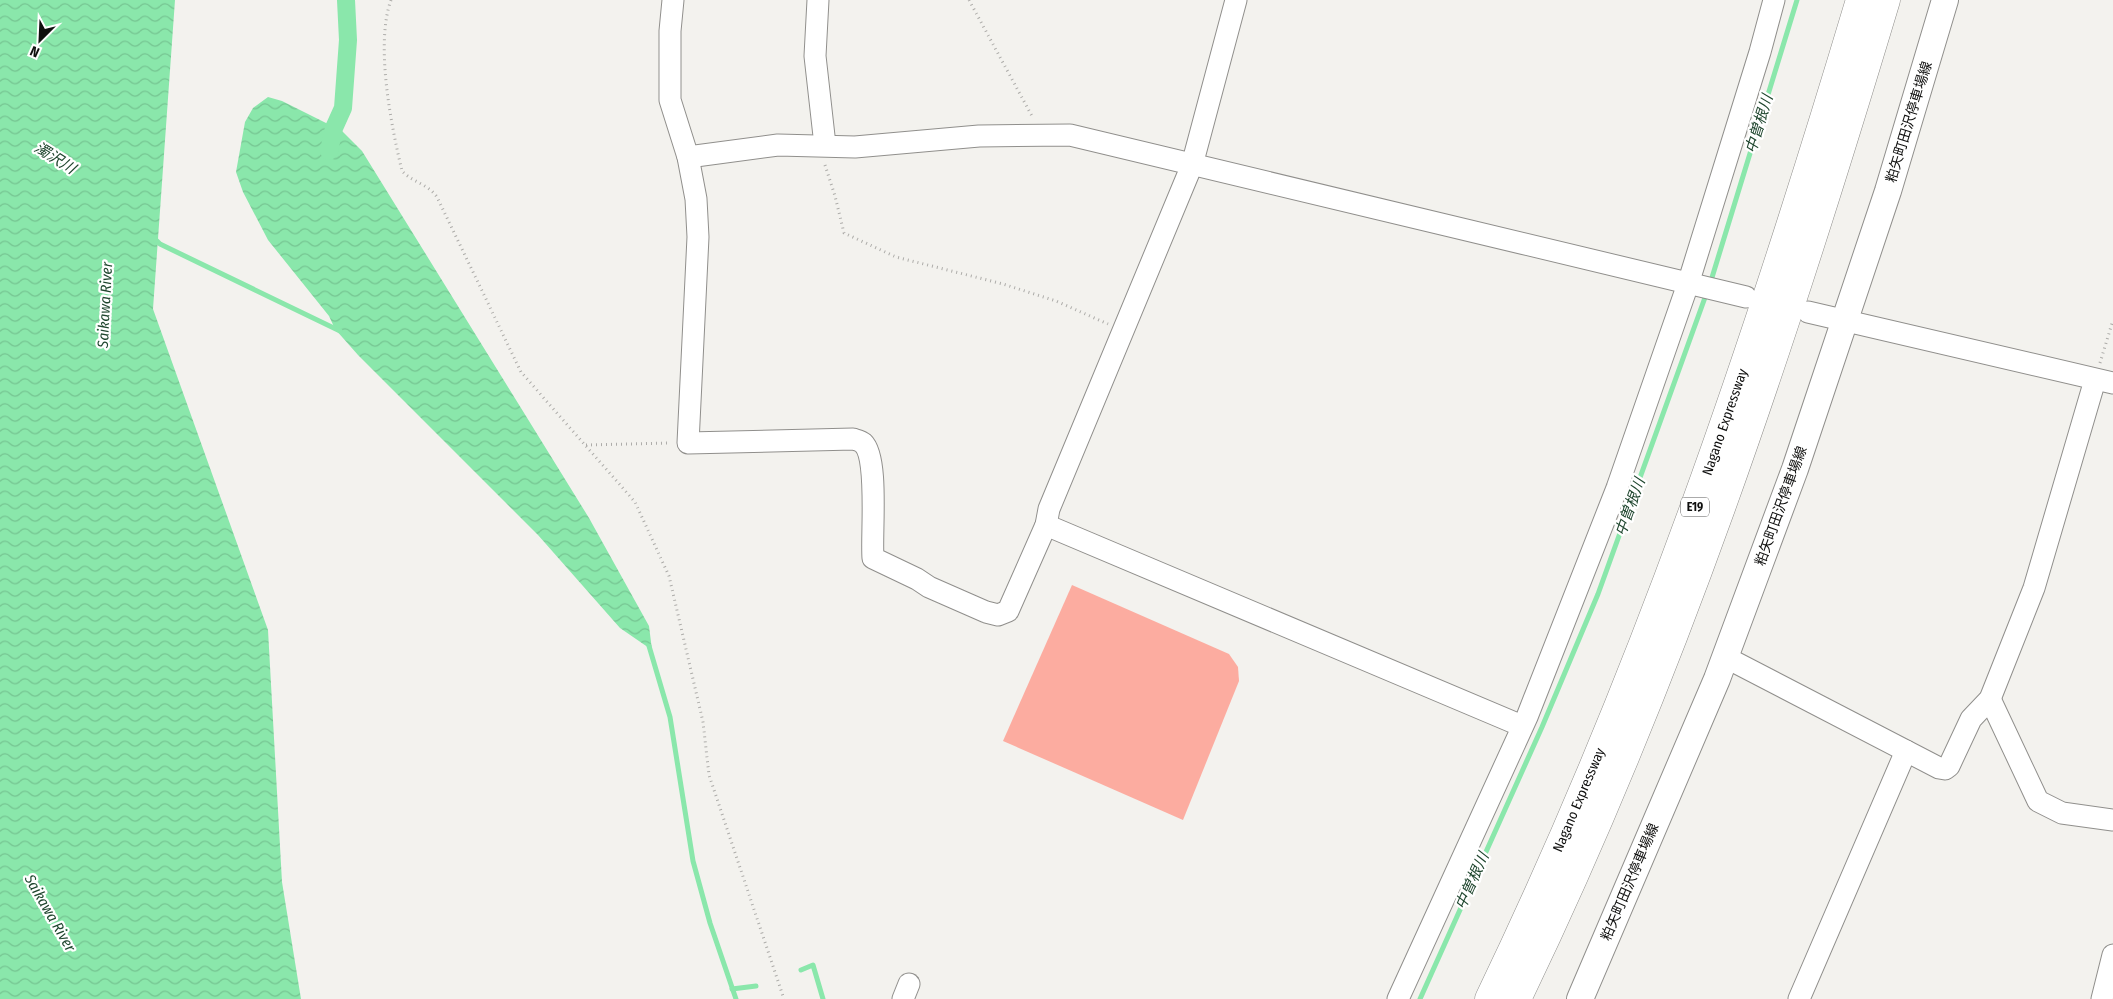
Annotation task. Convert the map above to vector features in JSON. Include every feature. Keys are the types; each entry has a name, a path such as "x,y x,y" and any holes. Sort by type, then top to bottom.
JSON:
{"highway":[{"name":"Nagano Expressway","path":"1489,999 1565,833 1663,593 1751,348 1810,170 1860,0"},
{"name":"Nagano Expressway","path":"1517,999 1587,844 1635,731 1728,492 1775,357 1830,186 1886,0"}],"main road":[{"name":"粕矢町田沢停車場線","path":"1580,999 1725,657 1795,469 1888,191 1945,0"}],"street":[{"path":"673,0 669,41 670,100 688,157 696,199 698,236 688,443 853,438 863,442 869,453 873,473 873,558 917,579 929,587 986,612 998,615 1008,611 1046,525 1049,509 1192,165 1236,0"},
{"path":"818,0 815,56 825,145"},
{"path":"1398,999 1466,853 1522,726 1617,488 1691,284 1774,0"},
{"path":"688,157 778,145 855,147 979,136 1070,135 1746,297"},
{"path":"1725,657 1939,768 1945,769 1949,766 1971,719 1990,699 2034,588 2104,382 1808,312"},
{"path":"1046,525 1522,726"},
{"path":"1990,699 2038,801 2062,813 2113,820"},
{"path":"1799,999 1906,751"},
{"path":"2102,999 2113,955"}],"path":[{"path":"391,0 386,12 385,32 387,87 393,131 402,171 432,189 521,372 634,502 669,576 703,722 709,775 784,999"},
{"path":"969,0 1042,134"},
{"path":"825,145 822,158 836,196 844,233 896,257 1003,284 1056,301 1123,330"},
{"path":"2104,382 2113,320"},
{"path":"585,445 688,443"}],"shaded area":[{"path":"1072,585 1229,654 1238,667 1239,681 1183,820 1003,741"}],"water":[{"path":"0,0 175,0 153,309 268,630 282,882 301,999 0,999"},
{"path":"268,97 282,101 342,131 362,151 589,518 649,626 652,650 620,628 538,535 358,355 335,329 329,316 268,240 243,192 236,172 245,122 253,108"}],"waterway":[{"path":"329,151 334,128 343,108 348,40 346,0"},
{"name":"中曽根川","path":"1710,284 1797,0"},
{"path":"154,238 160,244 340,331"},
{"name":"中曽根川","path":"1420,999 1542,727 1598,594 1707,292"},
{"path":"649,646 670,717 693,861 710,923 736,999"},
{"path":"801,970 813,965 823,999"},
{"path":"732,989 756,986"}],"water label":[{"name":"濁沢川","path":"55,158"},
{"name":"Saikawa River","path":"105,305"},
{"name":"Saikawa River","path":"50,913"}]}
